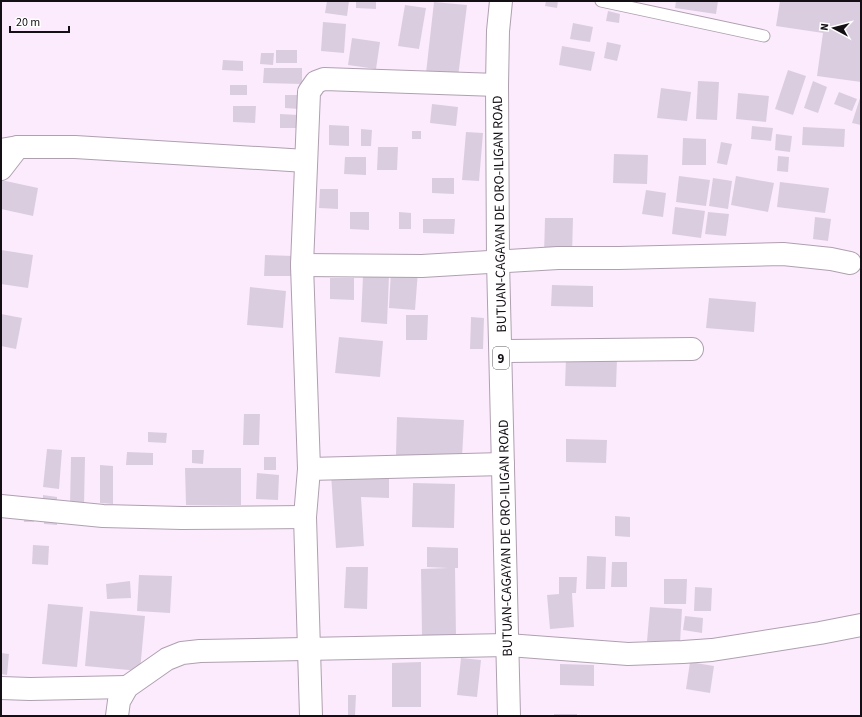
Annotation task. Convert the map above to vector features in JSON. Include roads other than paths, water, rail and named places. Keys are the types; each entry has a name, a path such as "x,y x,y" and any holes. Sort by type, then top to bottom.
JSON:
{"main road":[{"name":"BUTUAN-CAGAYAN DE ORO-ILIGAN ROAD","path":"501,1 498,32 497,85 498,262 509,716"},
{"path":"312,716 305,517 309,469 302,265 309,92 313,85 320,80 497,85"},
{"path":"1,169 10,148 75,147 306,161"},
{"path":"302,265 422,266 558,258 626,258 783,254 831,259 850,263"},
{"path":"501,352 692,349"},
{"path":"309,469 503,464"},
{"path":"1,506 103,516 182,518 305,517"},
{"path":"116,716 119,701 127,687 167,658 182,653 200,651 507,645 628,654 683,652 720,649 820,633 861,624"},
{"path":"1,688 30,689 127,687"}],"lane":[{"path":"601,1 764,36"}]}
